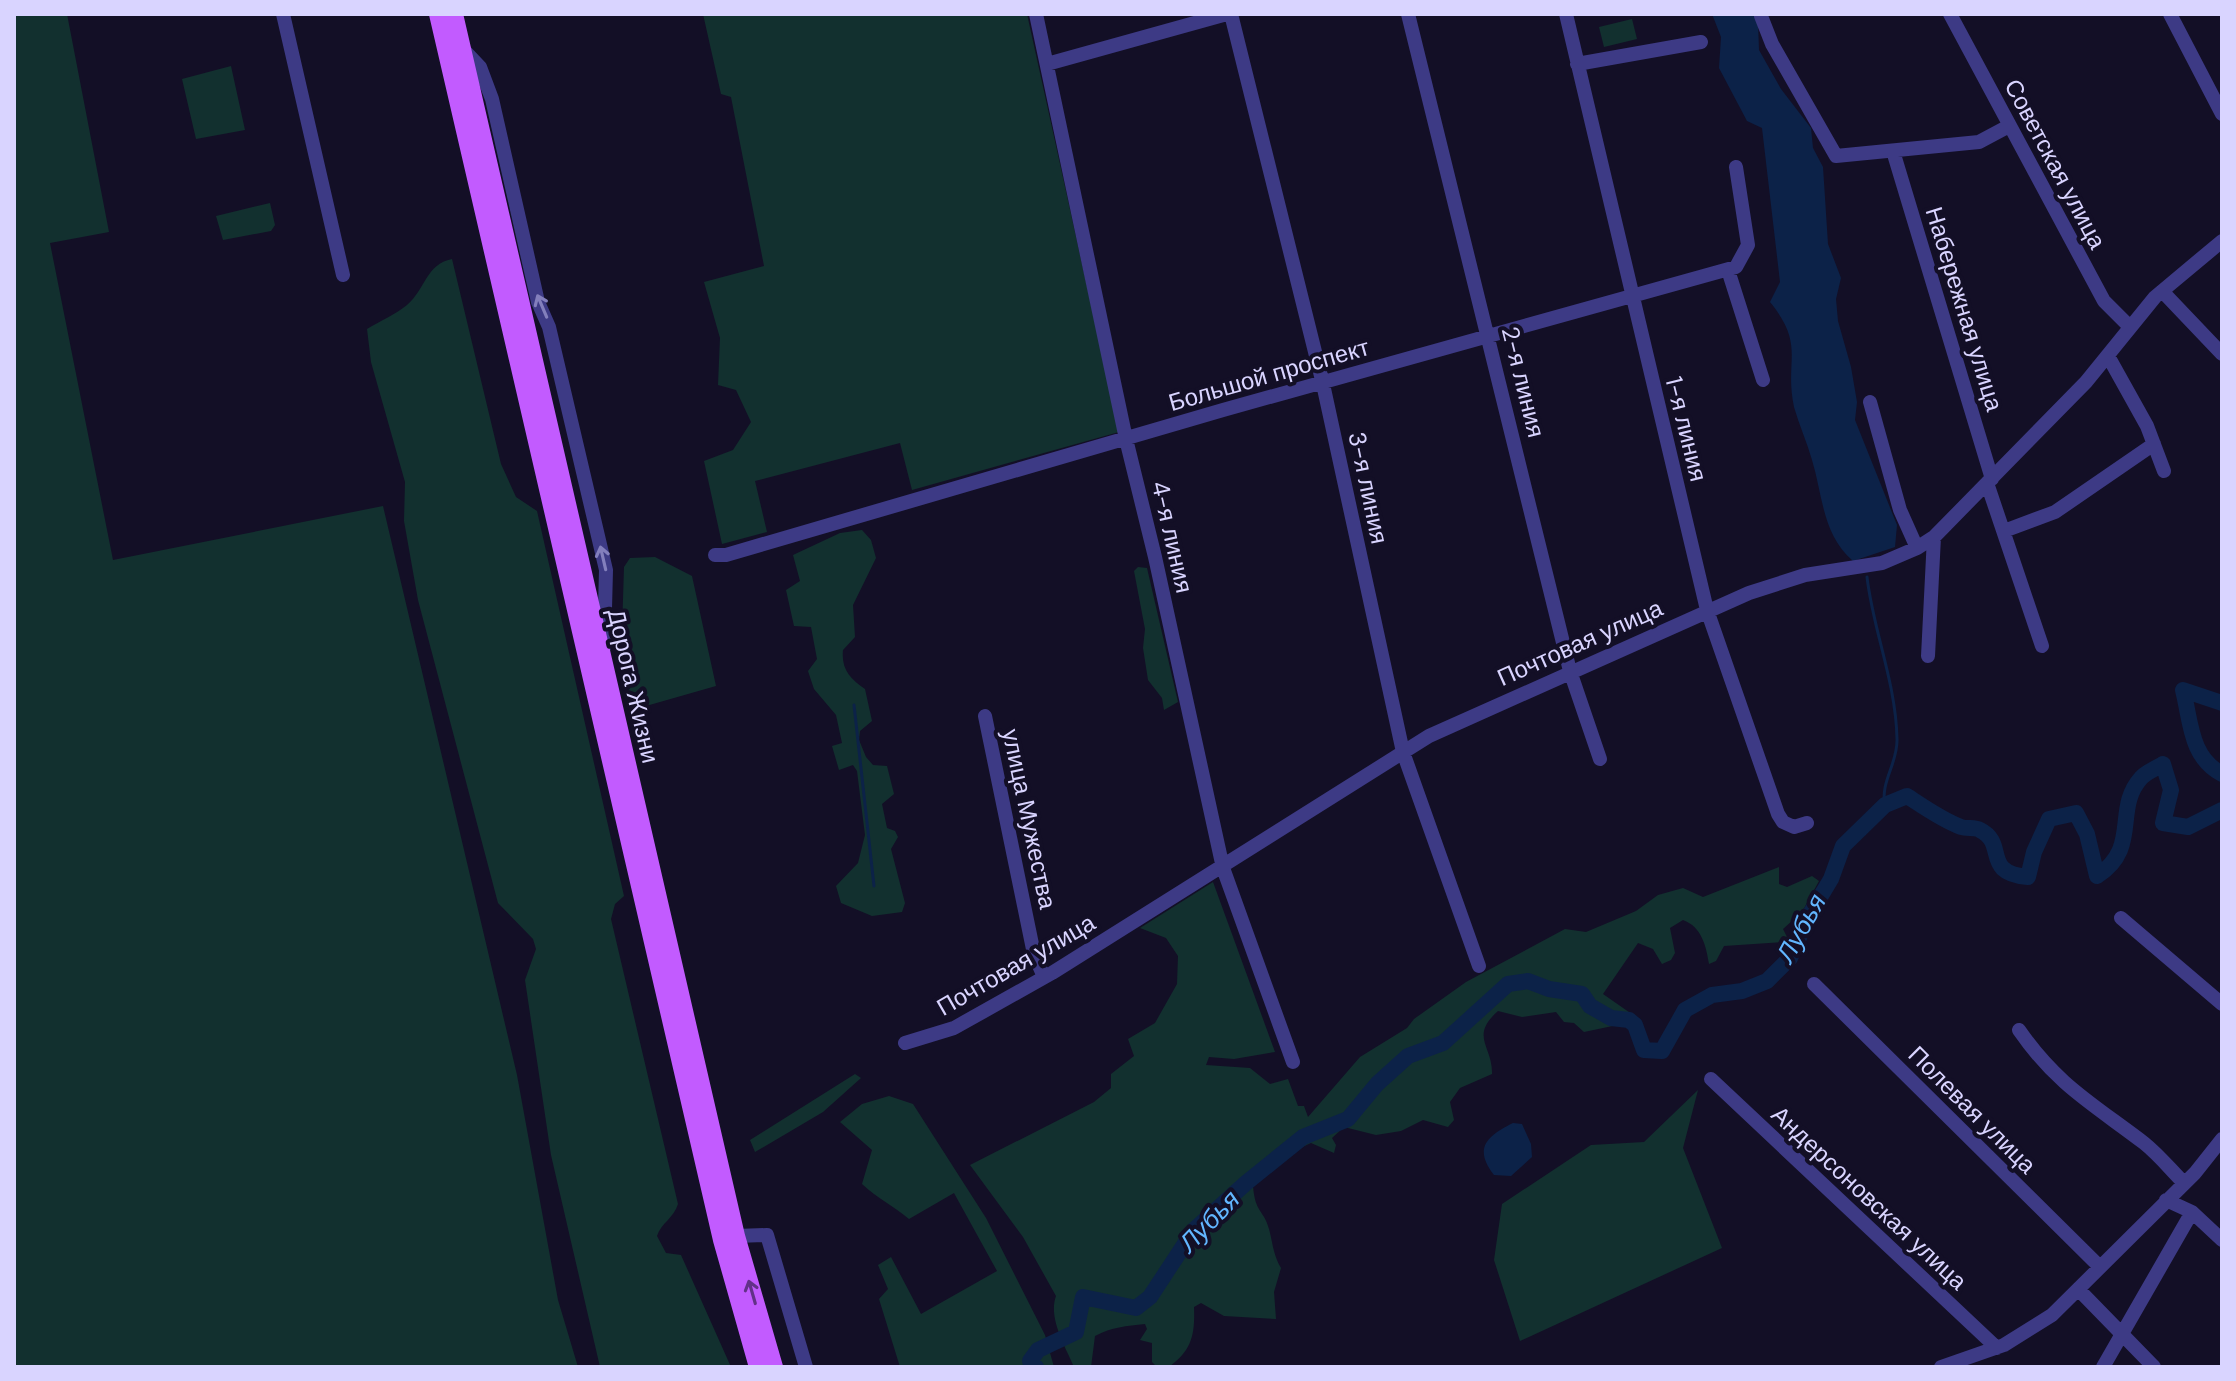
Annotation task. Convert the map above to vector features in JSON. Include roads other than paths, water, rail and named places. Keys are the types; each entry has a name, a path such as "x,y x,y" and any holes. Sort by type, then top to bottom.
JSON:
{"main road":[{"name":"Дорога Жизни","path":"438,14 722,1240 758,1367"},
{"name":"Дорога Жизни","path":"454,14 736,1236 774,1367"}],"street":[{"path":"283,14 343,275"},
{"name":"4-я линия","path":"1036,14 1126,439 1223,868 1293,1062"},
{"path":"1047,64 1229,14"},
{"name":"3-я линия","path":"1229,14 1323,384 1403,752 1479,966"},
{"name":"2-я линия","path":"1408,14 1570,671 1600,759"},
{"name":"1-я линия","path":"1566,14 1630,295 1707,610 1778,814 1783,822 1794,827 1807,823"},
{"name":"Советская улица","path":"1950,14 2104,301 2130,327"},
{"path":"2170,14 2222,114"},
{"path":"1761,16 1772,44 1836,156 1979,142 2009,126"},
{"path":"1577,64 1701,42"},
{"name":"Набережная улица","path":"1893,151 2004,531 2042,646"},
{"path":"1736,167 1748,245 1741,262 1728,270 1763,380"},
{"name":"Почтовая улица","path":"905,1043 954,1028 1044,977 1223,868 1429,736 1707,610 1777,583 1882,563 1917,548 1934,537 1990,481 2108,356 2162,291 2222,241"},
{"name":"Большой проспект","path":"715,555 726,555 1489,335 1728,270"},
{"path":"2162,291 2222,354"},
{"path":"2108,356 2154,444 2164,471"},
{"path":"1870,402 1900,510 1917,548"},
{"path":"2004,531 2055,512 2154,444"},
{"path":"1928,656 1934,537"},
{"name":"улица Мужества","path":"985,716 1034,954 1044,977"},
{"path":"2121,918 2222,1004"},
{"name":"Полевая улица","path":"1814,984 2100,1267"},
{"path":"2019,1030 2041,1063 2083,1101 2146,1145 2184,1183"},
{"name":"Андерсоновская улица","path":"1711,1079 1997,1348"},
{"path":"1941,1367 1997,1348 2037,1327 2079,1290 2184,1183 2222,1139"},
{"path":"2166,1200 2192,1212 2222,1240"},
{"path":"2103,1367 2192,1212"},
{"path":"736,1236 767,1235 806,1367"},
{"path":"2079,1290 2154,1367"}],"water":[{"path":"1712,14 1755,14 1759,50 1781,89 1811,128 1813,148 1823,167 1828,244 1841,278 1836,299 1838,321 1851,367 1857,402 1855,420 1897,525 1895,547 1853,561 1829,527 1812,460 1794,407 1788,330 1770,302 1780,282 1762,128 1747,121 1719,68 1721,37"},
{"path":"1513,1123 1522,1124 1531,1144 1532,1157 1511,1176 1494,1175 1484,1157 1486,1144 1496,1133"}],"waterway":[{"path":"1867,577 1896,718 1897,748 1885,788 1885,805"},
{"name":"Лубья","path":"2222,703 2183,690 2198,748 2211,767 2222,774"},
{"path":"854,705 874,886"},
{"name":"Лубья","path":"1036,1367 1030,1361 1038,1350 1076,1332 1083,1297 1136,1308 1150,1297 1194,1230 1246,1183 1303,1137 1348,1119 1377,1084 1408,1056 1443,1043 1508,984 1528,981 1549,989 1582,994 1590,1006 1611,1018 1629,1020 1635,1025 1644,1050 1662,1051 1685,1010 1712,995 1742,991 1767,981 1790,958 1807,919 1831,879 1843,846 1885,805 1907,796 1954,824 1980,830 1993,843 2005,870 2028,877 2034,852 2049,819 2076,813 2087,834 2097,876 2118,853 2133,790 2143,776 2163,764 2171,790 2163,823 2188,827 2222,810"}]}
